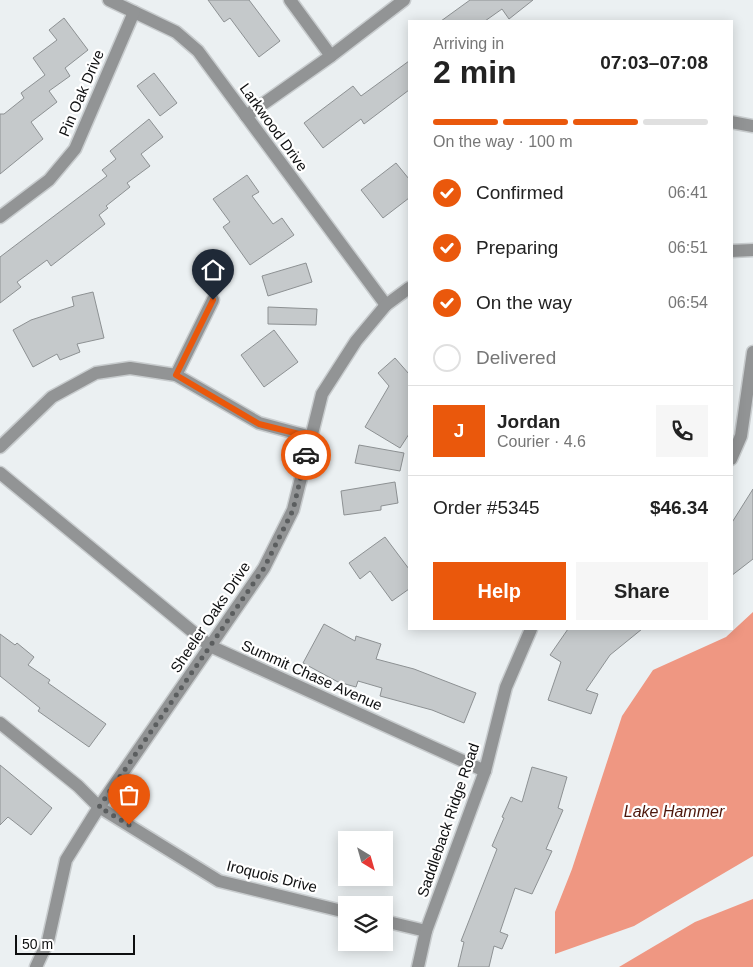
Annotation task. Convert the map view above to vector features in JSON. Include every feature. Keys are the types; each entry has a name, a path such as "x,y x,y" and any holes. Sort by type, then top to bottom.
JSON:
{"street":[{"name":"Larkwood Drive","path":"109,0 176,32 198,51 386,305"},
{"path":"290,0 331,56"},
{"path":"246,116 331,56 404,0"},
{"name":"Pin Oak Drive","path":"0,217 49,180 74,149 134,12"},
{"path":"733,122 753,126"},
{"path":"733,251 753,250"},
{"name":"Sheeler Oaks Drive","path":"36,967 48,941 66,860 99,807 264,568 293,510 322,394 356,341 386,305 408,289"},
{"path":"176,375 213,300"},
{"path":"733,454 741,436 753,352"},
{"path":"0,446 52,397 96,373 130,368 176,375 259,424 311,437"},
{"name":"Summit Chase Avenue","path":"0,473 210,646 485,771"},
{"name":"Saddleback Ridge Road","path":"418,967 426,931 485,771 506,687 531,630"},
{"name":"Iroquois Drive","path":"0,723 78,786 99,807 219,881 338,910"},
{"path":"393,923 426,931"}],"water":[{"name":"Lake Hammer","path":"753,612 753,856 634,926 555,954 555,912 572,869 622,716 653,670 726,637"},
{"path":"753,899 753,967 619,967 695,922"}],"building":[{"path":"208,0 249,0 280,41 259,57 230,18 224,22"},
{"path":"470,0 533,0 509,19 502,9 486,20 442,20"},
{"path":"64,18 88,50 65,68 70,76 49,91 57,102 31,122 43,139 0,174 0,114 4,114 24,98 21,93 45,75 33,58 57,40 49,30"},
{"path":"408,62 408,91 364,124 361,119 323,148 304,123 353,86 361,96"},
{"path":"154,73 177,103 160,116 137,86"},
{"path":"149,119 163,137 141,154 150,166 127,183 130,187 106,206 108,208 99,215 105,224 51,266 47,260 17,282 21,287 0,303 0,257 107,176 102,170 116,159 110,151"},
{"path":"396,163 408,178 408,199 383,218 361,190"},
{"path":"247,175 259,192 252,196 273,224 282,218 294,235 250,265 223,227 230,222 213,199"},
{"path":"306,263 312,282 268,296 262,276"},
{"path":"93,292 104,338 77,344 80,352 60,360 57,354 33,367 13,330 31,320 74,306 72,297"},
{"path":"268,307 317,309 316,325 268,324"},
{"path":"274,330 298,362 264,387 241,355"},
{"path":"395,358 408,373 408,436 400,448 365,427 389,386 378,373"},
{"path":"359,445 404,453 400,471 355,463"},
{"path":"395,482 398,503 381,506 381,510 344,515 341,491"},
{"path":"753,489 753,559 733,574 733,521"},
{"path":"385,537 408,568 408,590 392,601 370,571 360,579 349,563"},
{"path":"324,624 355,641 356,636 381,644 376,659 414,669 476,693 464,723 432,710 380,696 382,688 358,681 356,687 338,682 303,663"},
{"path":"567,630 641,630 610,655 586,690 598,694 591,714 548,700 561,662 550,655"},
{"path":"0,634 15,645 17,643 34,657 28,665 50,680 48,683 106,724 89,747 38,711 40,708 0,676"},
{"path":"0,765 52,808 31,835 8,817 0,825"},
{"path":"532,767 567,777 558,808 563,810 546,849 552,851 532,894 515,888 500,932 508,935 502,949 494,946 489,967 458,967 464,942 461,941 497,849 492,846 504,818 502,817 511,797 522,802"}],"way so far":[{"path":"129,825 99,807 264,568 293,510 306,455"}],"route":[{"path":"213,300 176,375 259,424 311,437 306,455"}]}
